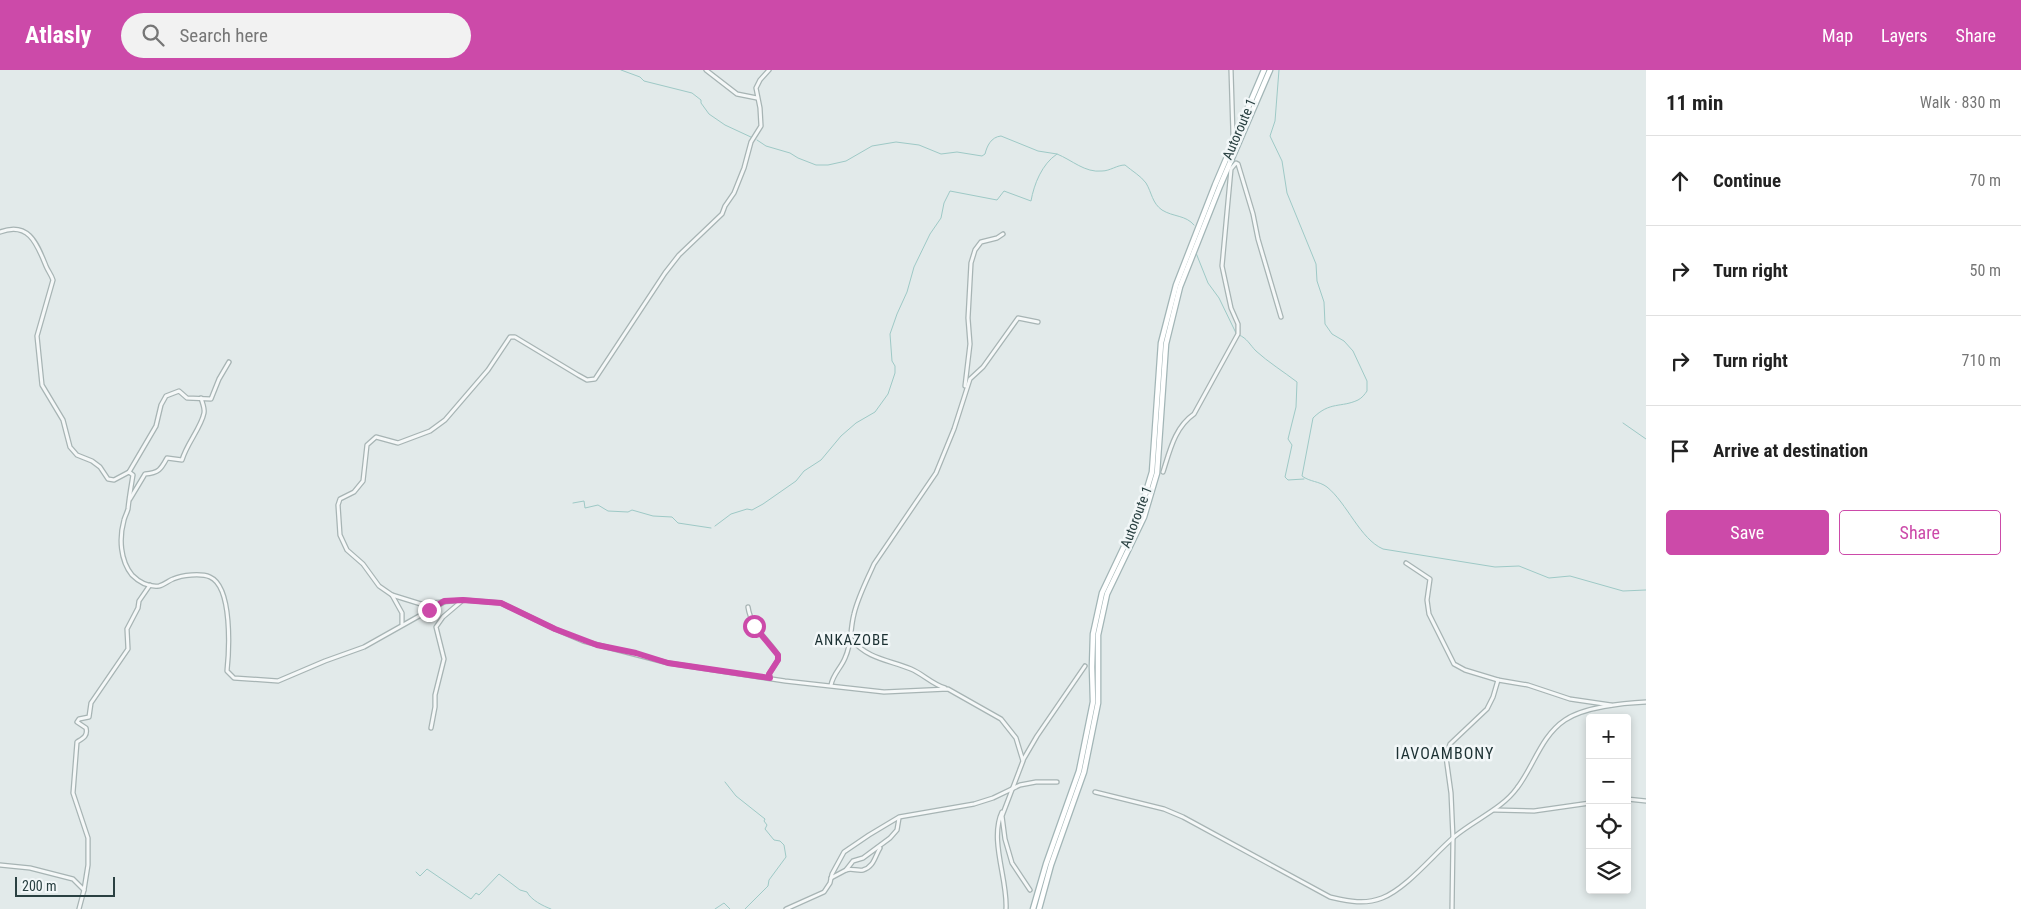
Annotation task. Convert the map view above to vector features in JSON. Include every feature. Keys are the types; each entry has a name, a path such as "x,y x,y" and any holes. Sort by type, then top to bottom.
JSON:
{"main road":[{"name":"Autoroute 1","path":"1033,909 1046,864 1079,771 1093,702 1093,634 1102,593 1139,515 1152,472 1161,343 1176,285 1215,185 1264,70"},
{"name":"Autoroute 1","path":"1039,909 1051,865 1084,772 1098,703 1098,635 1107,594 1144,517 1157,473 1166,344 1180,286 1220,186 1270,70"}],"street":[{"path":"706,70 737,94 757,98"},
{"path":"769,70 756,88 761,126 752,142 744,168 722,214 684,251 665,273 594,379 587,380 512,336 508,339 488,370 445,420 430,431 398,443 376,437 367,445 363,481 354,492 340,499 338,504 340,535 348,550 363,564 379,586 392,595 421,604 463,600 501,603 555,629 597,645 636,653 668,663 884,692 948,689"},
{"path":"1231,70 1233,135"},
{"path":"1163,472 1177,433 1183,423 1194,414 1238,334 1238,324 1231,308 1222,266 1231,169 1236,164 1238,164 1281,316"},
{"path":"0,232 20,229 36,242 51,273 53,280 37,336 37,353 42,385 63,420 70,447 77,455 92,461 100,467 108,479 114,480 129,472 156,426 160,405 166,396 179,391 187,398 201,397 211,399 219,379 229,362"},
{"path":"966,388 970,344 968,318 972,257 981,242 1003,234"},
{"path":"831,685 833,676 845,659 848,644 852,640 854,612 874,564 936,473 954,429 970,379 983,367 1018,318 1038,322"},
{"path":"128,502 145,474 156,473 161,470 166,458 182,460 186,447 200,423 204,411 201,397"},
{"path":"129,472 133,476 122,533 123,558 140,582 150,585 161,586 181,576 209,577 214,580 225,600 230,641 227,671 234,678 278,681 364,647 444,601"},
{"path":"1406,563 1430,579 1429,614 1454,664 1465,670 1498,680 1528,685 1570,699 1614,706"},
{"path":"79,909 88,865 88,838 73,793 77,742 86,736 87,732 86,728 77,722 79,719 89,716 92,703 128,650 127,630 138,608 139,600 150,585"},
{"path":"392,595 402,613 402,624"},
{"path":"431,728 435,695 444,659 436,627 443,617 463,600"},
{"path":"748,607 754,626 778,655 778,660 769,674 770,678"},
{"path":"852,640 863,651 889,663 910,669 1001,719 1016,738 1023,761"},
{"path":"1030,890 1015,869 1008,850 1002,816 1023,761 1037,736 1085,666"},
{"path":"1452,909 1453,838 1451,793 1446,757 1450,744 1487,709 1498,680"},
{"path":"1095,792 1172,812 1330,897 1355,903 1368,902 1396,891 1453,838 1493,810 1516,790 1546,739 1564,721 1596,709 1646,702"},
{"path":"786,909 824,892 844,852 898,817 974,804 1036,782 1057,782"},
{"path":"1631,799 1646,801"},
{"path":"1493,810 1534,811 1586,804"},
{"path":"1006,805 999,818 998,834 1006,894 1006,909"},
{"path":"830,878 846,870 853,861 863,858 882,845 897,830 898,817"},
{"path":"846,870 862,870 869,867 882,845"},
{"path":"0,865 30,868 67,877 73,879 84,890"}],"waterway":[{"path":"621,70 640,77 644,81 692,93 701,100 709,114 725,125 753,138"},
{"path":"1279,70 1275,121 1270,136 1282,161 1287,193 1316,264 1317,281 1324,302 1325,324 1332,334 1344,341 1353,351 1367,381 1367,391 1359,399 1325,409 1313,418 1302,476 1327,487 1341,502 1367,537 1383,549 1495,567 1519,566 1549,578 1570,576 1623,591 1646,590"},
{"path":"757,140 766,146 790,153 816,165 828,165 846,161 872,146 896,142 919,145 941,154 957,152 982,156 992,140 1001,136 1038,151 1057,154"},
{"path":"715,526 731,514 747,509 752,510 763,504 796,481 804,471 821,460 841,436 856,423 875,412 888,394 895,373 890,334 907,292 914,267 930,234 941,218 944,203 950,191 997,200 1004,191 1031,201 1034,188 1043,169 1057,154 1084,168 1096,171 1105,171 1125,165 1146,183 1154,201 1162,210 1187,219 1194,225"},
{"path":"1196,253 1208,283 1219,298 1236,333"},
{"path":"1239,335 1256,351 1297,382 1296,407 1288,439 1292,445 1285,477 1288,480 1304,479"},
{"path":"1623,423 1646,439"},
{"path":"573,503 584,501 585,508 598,505 608,511 628,512 632,510 653,516 672,517 678,523 711,528"},
{"path":"725,782 736,796 765,819 764,821 767,825 765,829 774,840 780,841 784,845 786,857 769,880 768,886 745,909"},
{"path":"416,872 420,876 427,869 471,899 476,893 479,895 499,874 520,890 527,892 531,898 551,909"},
{"path":"715,909 724,903 730,909"}],"district":[{"name":"ANKAZOBE","path":"852,640"},
{"name":"IAVOAMBONY","path":"1445,753"}],"route":[{"path":"429,610 444,601 463,600 501,603 555,629 597,645 636,653 668,663 770,678 769,674 778,660 778,655 754,626"}]}
